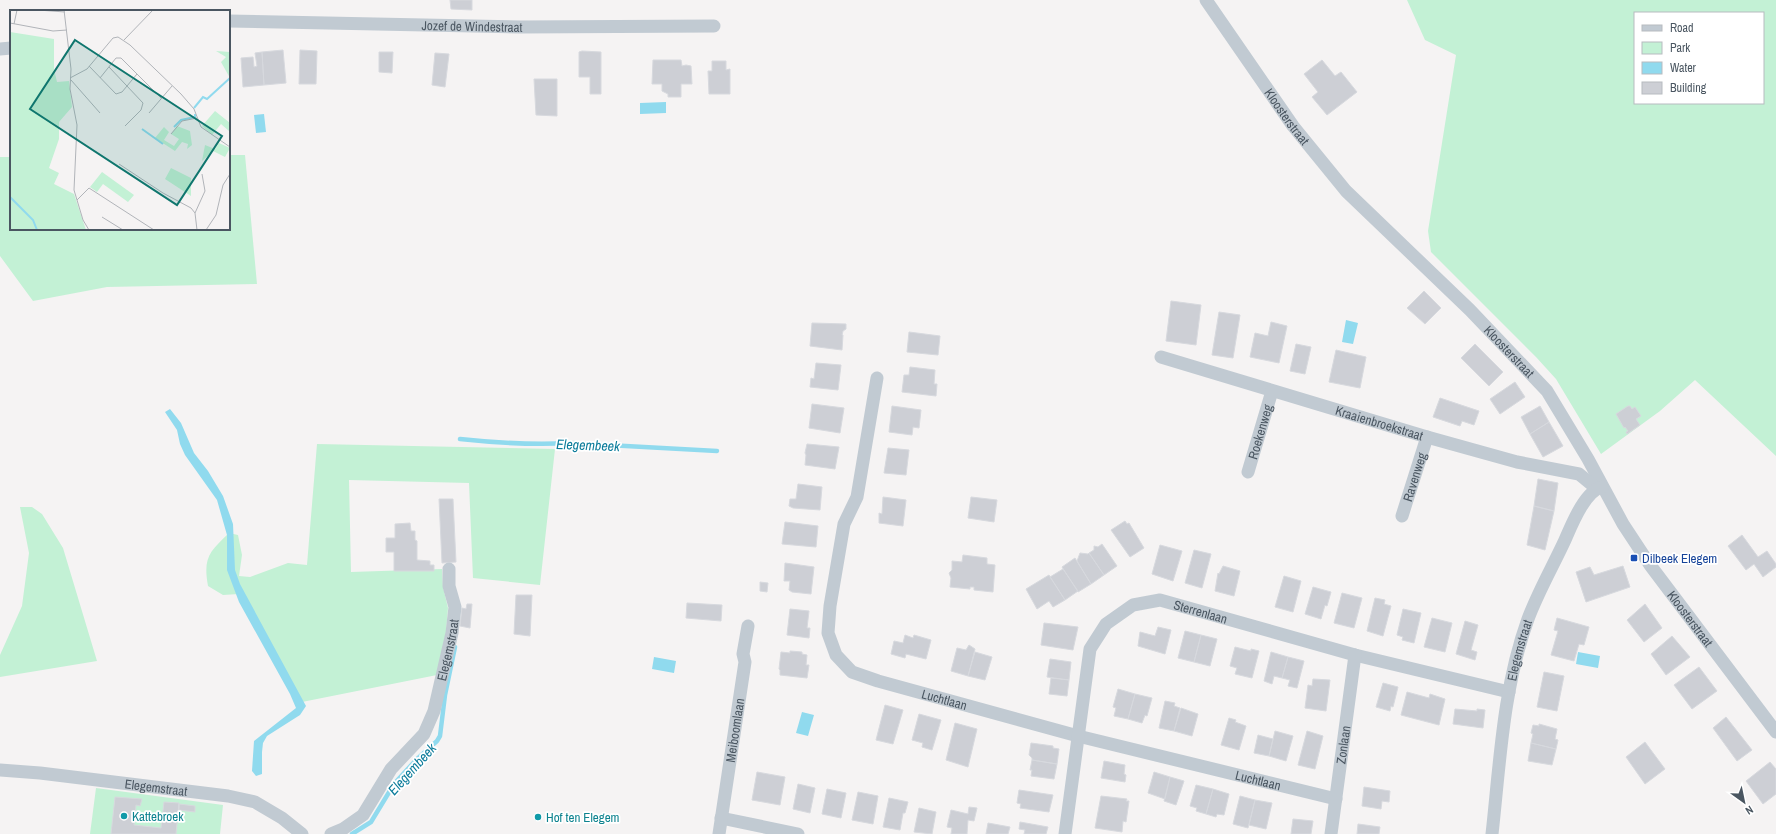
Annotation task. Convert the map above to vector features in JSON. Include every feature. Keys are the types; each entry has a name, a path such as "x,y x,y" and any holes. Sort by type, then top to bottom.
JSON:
{"street":[{"name":"Kloosterstraat","path":"1206,0 1293,126 1346,191 1470,310 1547,391 1588,459 1599,488 1650,565 1776,732"},
{"name":"Jozef de Windestraat","path":"230,21 520,27 714,26"},
{"path":"0,49 10,48"},
{"name":"Kraaienbroekstraat","path":"1160,357 1427,437 1517,462 1579,474 1599,488"},
{"name":"Luchtlaan","path":"877,378 857,497 844,524 830,606 828,633 836,655 852,672 878,681 1078,736 1336,799"},
{"name":"Roekenweg","path":"1248,472 1272,390"},
{"name":"Ravenweg","path":"1402,516 1427,437"},
{"name":"Elegemstraat","path":"1492,834 1508,692 1528,619 1579,510 1599,488"},
{"name":"Elegemstraat","path":"330,834 343,829 363,815 391,769 424,734 434,711 452,633 455,607 450,586 449,568"},
{"name":"Sterrenlaan","path":"1065,834 1090,649 1106,624 1133,605 1160,600 1355,655 1508,692"},
{"name":"Meiboomlaan","path":"719,834 745,662 743,654 748,626"},
{"name":"Zonlaan","path":"1331,834 1355,655"},
{"name":"Elegemstraat","path":"0,770 40,773 228,796 254,802 282,818 302,834"},
{"path":"722,818 798,834"}],"green space":[{"path":"1407,0 1776,0 1776,456 1695,380 1660,411 1601,454 1556,379 1431,252 1428,231 1456,55 1425,40"},
{"path":"230,155 245,155 257,284 107,287 33,301 0,256 0,157 10,157 10,230 230,230"},
{"path":"317,444 555,449 540,585 473,578 469,483 349,480 351,572 442,569 443,587 448,608 446,632 437,675 302,702 239,594 223,595 208,586 206,569 209,556 212,551 229,533 238,535 242,555 239,576 250,577 288,563 307,565"},
{"path":"20,507 32,507 42,514 63,548 97,661 0,677 0,655 22,606 29,553"},
{"path":"96,788 223,805 220,834 90,834"}],"water":[{"path":"666,102 666,113 640,114 640,103"},
{"path":"264,114 266,132 256,133 254,115"},
{"path":"1346,320 1358,323 1353,344 1342,342"},
{"path":"170,409 181,423 194,453 208,471 223,496 233,524 235,570 240,584 306,706 300,715 267,736 263,743 262,774 256,776 252,771 254,741 296,708 290,694 239,602 227,570 227,535 217,500 185,455 180,444 177,430 165,412"},
{"path":"1578,652 1600,656 1598,668 1576,664"},
{"path":"654,657 676,661 674,673 652,669"},
{"path":"802,712 814,715 808,736 796,733"}],"building":[{"path":"450,0 472,0 472,10 451,9"},
{"path":"283,50 286,83 264,85 262,52"},
{"path":"300,50 317,51 316,84 299,84"},
{"path":"262,52 264,85 243,87 241,58 253,57 254,67 257,66 255,53"},
{"path":"379,52 393,52 392,73 379,72"},
{"path":"579,52 601,52 601,94 590,94 590,77 579,77"},
{"path":"435,53 449,54 445,87 432,85"},
{"path":"653,60 681,60 682,66 691,66 692,84 681,84 681,97 668,97 668,94 662,91 662,84 652,84"},
{"path":"1322,60 1335,76 1341,72 1357,92 1327,115 1312,97 1318,92 1304,74"},
{"path":"712,61 726,61 726,70 730,69 730,94 709,94 708,71 712,71"},
{"path":"534,79 557,79 557,116 536,115"},
{"path":"1424,291 1441,308 1425,324 1407,308"},
{"path":"1171,301 1201,305 1196,345 1166,341"},
{"path":"1219,312 1240,315 1233,358 1212,355"},
{"path":"1271,322 1287,326 1279,363 1250,357 1255,333 1268,336"},
{"path":"812,323 846,324 846,329 843,331 842,335 842,350 810,346"},
{"path":"909,332 940,336 938,355 907,352"},
{"path":"1296,344 1311,347 1305,374 1290,371"},
{"path":"1475,344 1503,372 1489,386 1461,358"},
{"path":"1336,350 1366,357 1360,388 1329,382"},
{"path":"816,363 841,365 838,390 810,387 811,378 814,379"},
{"path":"910,367 935,370 934,384 937,384 936,396 902,392 904,375 909,375"},
{"path":"1515,382 1525,397 1500,414 1490,399"},
{"path":"1440,398 1479,411 1474,425 1462,421 1460,426 1433,417"},
{"path":"812,404 844,408 840,433 809,428"},
{"path":"892,406 921,410 919,428 913,427 912,435 889,432"},
{"path":"1540,406 1549,422 1530,434 1521,417"},
{"path":"1628,406 1632,409 1635,407 1641,416 1636,419 1640,425 1627,434 1626,432 1628,431 1625,427 1624,428 1616,414"},
{"path":"1549,422 1563,446 1543,457 1530,434"},
{"path":"807,444 839,447 835,469 805,465"},
{"path":"888,448 909,450 906,475 884,473"},
{"path":"1538,479 1558,483 1554,511 1534,506"},
{"path":"798,484 822,487 820,510 793,508 789,506 790,499 796,499"},
{"path":"883,497 906,500 903,526 879,523 879,513 882,514"},
{"path":"971,497 997,500 994,522 968,518"},
{"path":"439,499 453,499 456,562 442,563"},
{"path":"1534,506 1554,511 1545,550 1527,545"},
{"path":"1125,521 1127,524 1129,523 1144,548 1130,557 1111,530"},
{"path":"785,522 818,526 816,547 782,544"},
{"path":"410,523 411,531 415,531 415,540 417,541 417,560 430,561 430,565 434,565 434,571 394,571 394,552 386,552 386,538 395,538 395,524"},
{"path":"1742,535 1758,557 1767,551 1776,564 1776,567 1763,577 1754,564 1746,570 1728,546"},
{"path":"1102,544 1117,566 1104,575 1089,553 1094,550 1094,546 1098,547"},
{"path":"1160,545 1182,551 1173,581 1152,574"},
{"path":"1194,550 1211,554 1202,588 1185,583"},
{"path":"1080,553 1089,553 1104,575 1091,584 1077,561"},
{"path":"963,555 987,558 987,564 995,565 993,592 974,590 974,587 970,587 970,589 950,587 951,578 949,573 952,570 952,561 962,562"},
{"path":"1075,558 1091,584 1078,592 1062,567"},
{"path":"785,563 814,567 811,594 792,592 789,590 790,581 784,581"},
{"path":"1223,566 1240,571 1234,596 1215,591 1218,573 1219,574"},
{"path":"1623,566 1630,587 1586,602 1576,572 1590,567 1594,575"},
{"path":"1063,569 1078,591 1065,600 1050,577"},
{"path":"1049,575 1065,600 1053,607 1049,601 1037,609 1026,589"},
{"path":"1284,576 1301,581 1293,612 1275,607"},
{"path":"760,582 768,583 767,592 760,591"},
{"path":"1313,587 1331,592 1321,619 1305,614"},
{"path":"1342,593 1362,598 1354,628 1334,623"},
{"path":"516,595 532,595 530,636 514,634"},
{"path":"1375,598 1385,600 1384,604 1391,606 1383,636 1367,631"},
{"path":"687,603 722,605 721,621 686,618"},
{"path":"467,604 472,604 470,628 460,626 462,608 466,609"},
{"path":"1645,604 1662,628 1644,642 1627,620"},
{"path":"790,609 809,611 807,628 810,628 809,638 787,635"},
{"path":"1403,609 1421,613 1414,643 1402,640 1403,637 1397,635"},
{"path":"1432,618 1452,623 1445,652 1424,647"},
{"path":"1557,618 1589,627 1584,645 1579,644 1574,661 1551,655 1558,631 1554,630"},
{"path":"1465,621 1478,625 1471,650 1477,652 1475,660 1456,654"},
{"path":"1044,623 1078,627 1073,650 1041,645"},
{"path":"1158,627 1171,630 1165,654 1138,646 1140,632 1155,636"},
{"path":"1185,631 1201,635 1194,662 1178,658"},
{"path":"905,635 913,638 914,635 931,640 926,659 906,654 905,658 891,654 894,641 903,643"},
{"path":"1201,635 1217,639 1210,666 1194,662"},
{"path":"1672,636 1690,657 1666,675 1651,654"},
{"path":"969,645 975,649 968,676 951,671 957,648 966,650"},
{"path":"1235,647 1251,651 1251,649 1259,651 1252,678 1235,674 1237,668 1230,666"},
{"path":"790,651 802,652 802,654 807,655 806,665 809,665 807,678 780,675 779,669 781,652 790,653"},
{"path":"975,652 992,657 985,680 968,676"},
{"path":"1271,652 1288,657 1282,678 1274,676 1272,684 1264,681"},
{"path":"1288,657 1304,661 1297,688 1288,686 1290,680 1282,678"},
{"path":"1050,659 1071,662 1069,680 1047,677"},
{"path":"1699,667 1717,691 1692,709 1674,685"},
{"path":"1544,672 1564,676 1557,711 1537,707"},
{"path":"1051,678 1069,680 1067,696 1049,694"},
{"path":"1313,679 1330,680 1326,711 1305,708 1308,685 1312,686"},
{"path":"1383,683 1398,687 1393,707 1391,706 1390,711 1376,707"},
{"path":"1118,689 1135,694 1128,719 1114,716 1116,708 1113,707"},
{"path":"1407,692 1429,698 1430,694 1445,699 1439,725 1401,715"},
{"path":"1135,694 1152,698 1147,716 1145,715 1142,723 1128,719"},
{"path":"1165,701 1175,703 1174,706 1180,708 1174,731 1159,728"},
{"path":"885,705 903,710 893,744 876,740"},
{"path":"1181,708 1198,714 1192,736 1174,731"},
{"path":"1455,709 1477,711 1477,709 1485,710 1483,728 1453,724"},
{"path":"919,714 941,720 932,750 922,747 923,743 912,740"},
{"path":"1726,717 1752,750 1737,761 1713,728"},
{"path":"1229,718 1246,726 1239,750 1221,745"},
{"path":"955,723 977,729 968,767 946,760"},
{"path":"1539,724 1557,729 1555,739 1558,740 1556,749 1531,743 1533,725 1539,726"},
{"path":"1275,731 1293,736 1286,761 1269,756"},
{"path":"1307,731 1323,736 1315,769 1298,765"},
{"path":"1258,735 1273,739 1269,756 1254,753"},
{"path":"1645,742 1665,769 1645,784 1626,757"},
{"path":"1031,743 1053,746 1053,748 1059,749 1057,764 1032,760 1029,755"},
{"path":"1531,743 1556,749 1552,765 1528,761"},
{"path":"1032,760 1057,764 1054,779 1031,776 1032,770 1030,770"},
{"path":"1104,761 1125,765 1125,782 1101,778"},
{"path":"1770,762 1776,769 1776,794 1763,804 1746,781"},
{"path":"757,772 785,777 780,805 752,800"},
{"path":"1154,772 1170,777 1165,799 1148,793"},
{"path":"1170,777 1184,781 1176,805 1164,801"},
{"path":"798,784 815,788 810,813 793,809"},
{"path":"1196,785 1213,789 1206,814 1196,811 1197,808 1190,806"},
{"path":"1364,787 1390,791 1389,802 1382,801 1381,809 1362,806"},
{"path":"827,789 846,793 841,818 822,814"},
{"path":"1213,789 1229,794 1224,815 1217,814 1216,817 1206,814"},
{"path":"1019,790 1053,795 1049,812 1020,808 1021,804 1017,803"},
{"path":"858,792 878,796 873,824 852,820"},
{"path":"1101,796 1127,799 1126,801 1129,801 1126,822 1123,821 1122,832 1095,828"},
{"path":"1240,796 1255,800 1248,828 1233,824"},
{"name":"Kattebroek","path":"115,797 142,799 140,806 136,805 134,825 161,828 164,802 179,803 176,834 111,834"},
{"path":"889,798 908,802 905,813 903,813 900,830 883,827"},
{"path":"1255,800 1272,803 1266,829 1249,825"},
{"path":"179,804 195,806 195,812 179,810"},
{"path":"969,807 977,808 974,821 968,820 967,834 951,834 952,828 947,827 951,810 968,814"},
{"path":"919,808 936,812 932,834 914,832"},
{"path":"1293,819 1313,821 1311,834 1291,834"},
{"path":"1020,822 1048,827 1046,834 1024,834 1025,830 1019,829"},
{"path":"988,823 1010,827 1008,834 986,834"},
{"path":"1358,824 1380,827 1379,834 1357,834"}],"waterway":[{"name":"Elegembeek","path":"460,439 488,442 543,444 571,443 717,451"},
{"name":"Elegembeek","path":"352,834 371,822 394,784 416,760 437,741 440,736 445,695 455,647"}],"place":[{"name":"Dilbeek Elegem","path":"1634,558"},
{"name":"Kattebroek","path":"124,816"},
{"name":"Hof ten Elegem","path":"538,817"}]}
